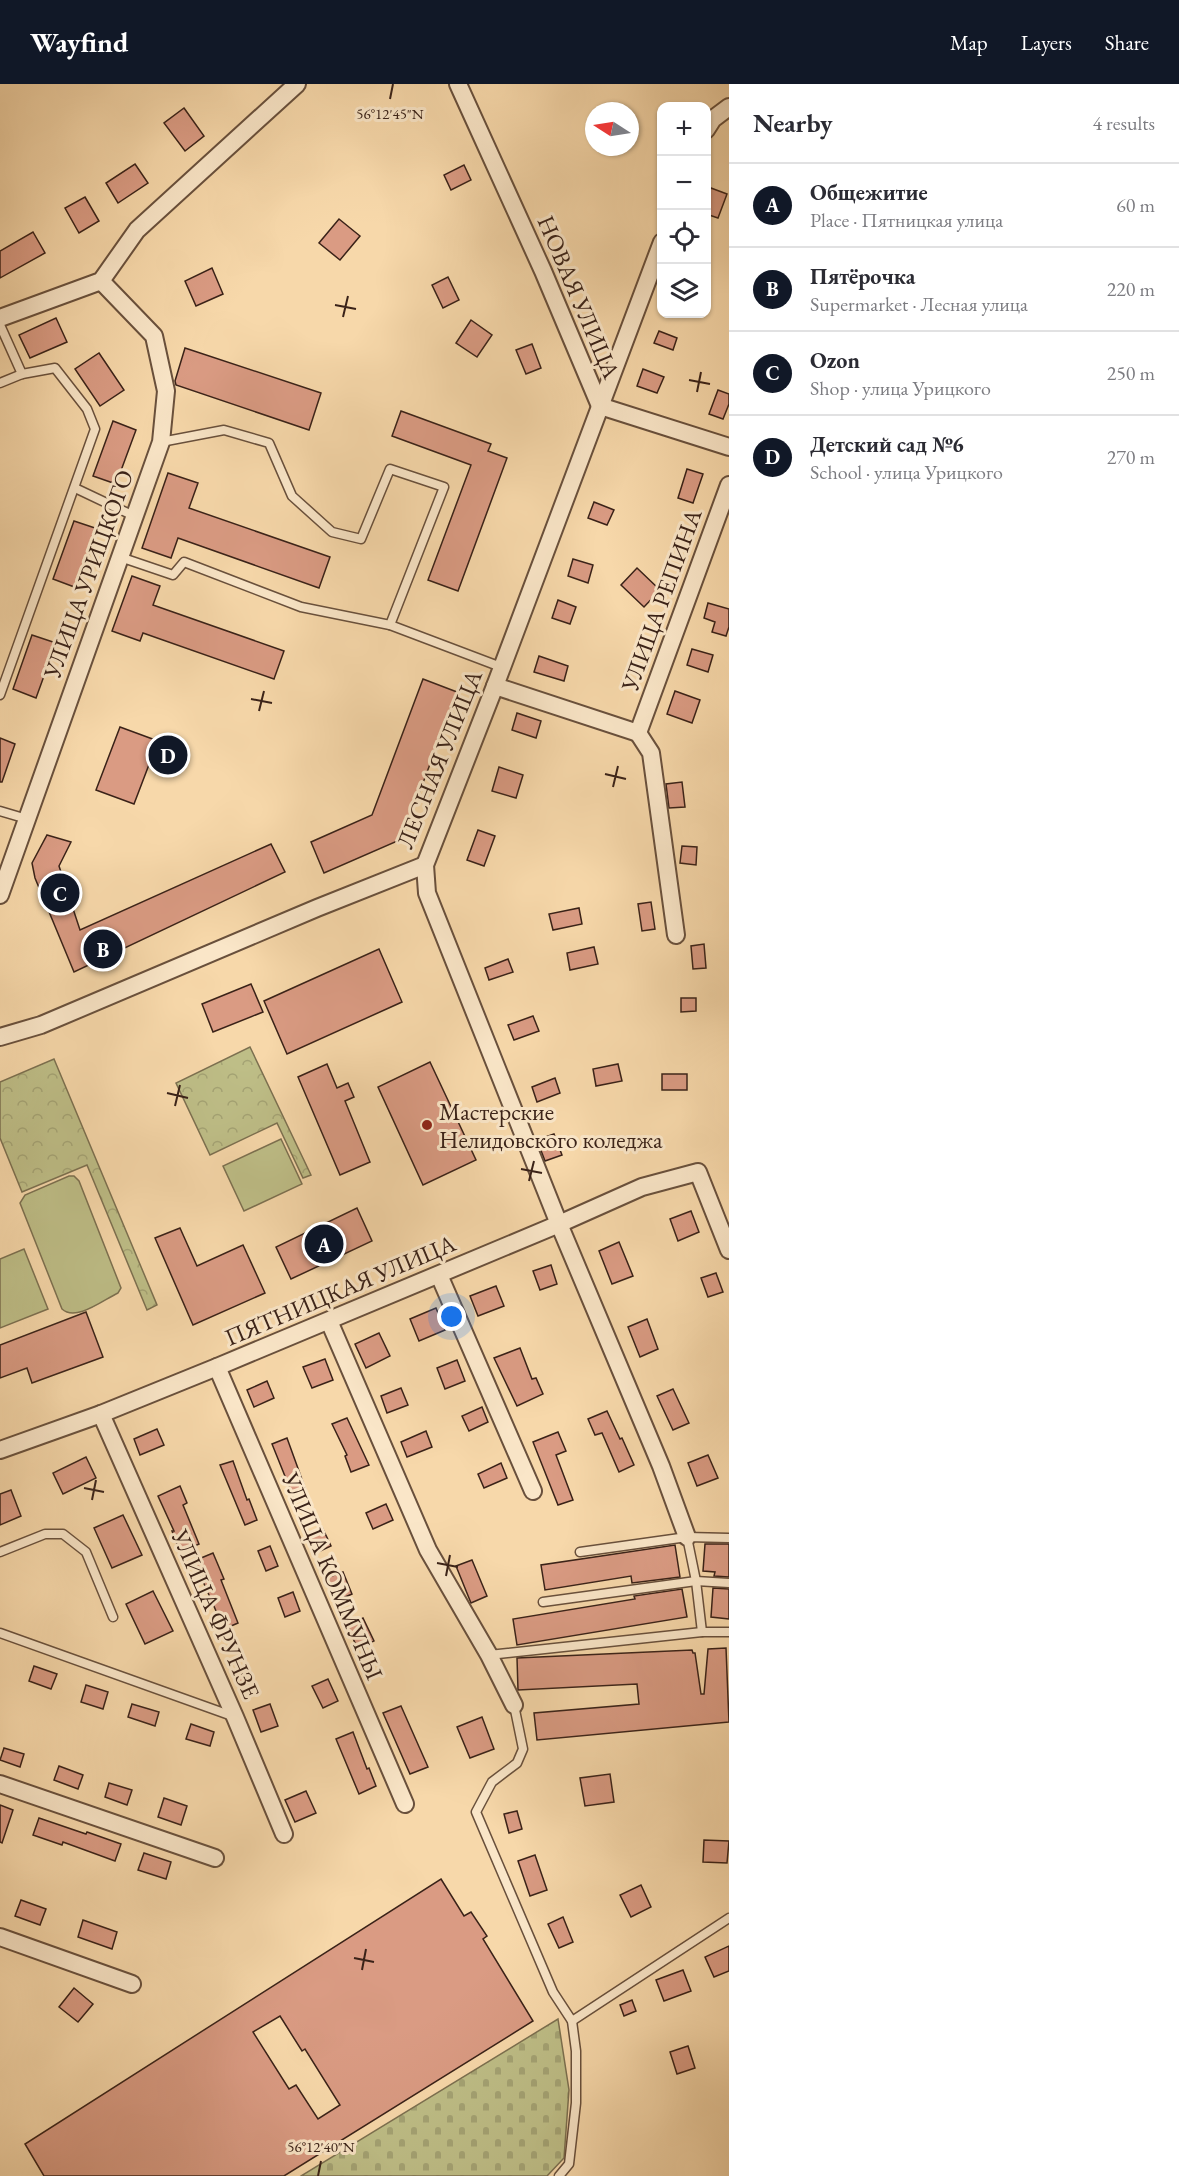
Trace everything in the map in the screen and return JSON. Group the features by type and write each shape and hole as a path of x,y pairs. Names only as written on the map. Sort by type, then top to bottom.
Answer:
{"street":[{"path":"0,318 101,281 138,230 297,84"},
{"name":"НОВАЯ УЛИЦА","path":"458,84 543,271 600,406 729,447"},
{"path":"711,122 729,107"},
{"name":"ЛЕСНАЯ УЛИЦА","path":"0,1037 41,1025 317,908 425,865 657,255"},
{"name":"УЛИЦА УРИЦКОГО","path":"0,895 160,442 165,391 154,336 101,281"},
{"name":"УЛИЦА РЕПИНА","path":"638,733 729,485"},
{"path":"495,686 638,733 651,753 676,935"},
{"path":"425,865 427,893 559,1224 661,1466 687,1537"},
{"name":"ПЯТНИЦКАЯ УЛИЦА","path":"0,1450 101,1414 329,1321 559,1224 642,1186 698,1172 729,1250"},
{"path":"439,1275 533,1491"},
{"path":"329,1321 428,1550 489,1655 514,1705"},
{"name":"УЛИЦА КОММУНЫ","path":"217,1367 405,1804"},
{"name":"УЛИЦА ФРУНЗЕ","path":"101,1414 235,1717 284,1834"},
{"path":"0,1784 215,1857"},
{"path":"0,1937 132,1984"}],"lane":[{"path":"0,325 22,374"},
{"path":"0,383 22,374 55,368 87,409 95,429 0,695"},
{"path":"160,442 224,430 269,443 292,496 332,532 362,539 390,469 444,488 390,625"},
{"path":"75,488 134,516"},
{"path":"120,557 173,575 184,562 301,607 390,625 501,667"},
{"path":"0,811 27,819"},
{"path":"0,1552 45,1534 63,1534 86,1552 113,1617"},
{"path":"687,1537 696,1581 702,1632"},
{"path":"580,1552 687,1537 729,1538"},
{"path":"543,1602 696,1581 729,1583"},
{"path":"489,1655 702,1632 729,1632"},
{"path":"0,1633 235,1717"},
{"path":"514,1705 523,1749 517,1763 492,1782 476,1812 553,1992 572,2021 576,2051 576,2103 569,2164 559,2176"},
{"path":"572,2021 729,1918"}],"green space":[{"path":"250,1047 311,1175 303,1178 277,1123 210,1155 176,1083"},
{"path":"54,1059 157,1305 147,1310 87,1165 22,1192 0,1138 0,1082"},
{"path":"281,1139 302,1184 244,1211 223,1166"},
{"path":"69,1176 74,1176 79,1181 121,1288 118,1293 97,1305 75,1313 62,1309 20,1203 25,1195"},
{"path":"24,1249 48,1309 0,1328 0,1259"},
{"path":"558,2019 569,2090 564,2158 547,2176 301,2176"}],"building":[{"path":"184,108 204,136 185,151 164,123"},
{"path":"135,164 148,183 118,203 106,183"},
{"path":"464,165 471,180 451,190 444,175"},
{"path":"711,188 727,194 718,218 711,216"},
{"path":"85,197 99,221 79,233 65,208"},
{"path":"339,219 360,236 340,260 319,243"},
{"path":"33,232 45,253 0,278 0,251"},
{"path":"212,268 223,294 196,306 185,281"},
{"path":"448,277 459,300 443,308 432,285"},
{"path":"56,318 67,342 30,358 19,335"},
{"path":"471,320 492,335 477,357 456,343"},
{"path":"659,331 677,338 673,350 654,343"},
{"path":"532,344 541,368 526,374 516,350"},
{"path":"185,348 321,393 309,430 176,385 175,381"},
{"path":"99,353 124,390 100,406 75,369"},
{"path":"643,369 664,377 657,393 637,386"},
{"path":"718,390 729,394 729,404 723,419 709,414"},
{"path":"401,411 491,444 488,451 507,458 458,591 428,580 471,465 392,436"},
{"path":"113,421 136,430 116,484 93,476"},
{"path":"687,469 703,474 693,503 678,498"},
{"path":"168,473 198,483 189,508 330,557 319,588 178,538 171,558 142,548"},
{"path":"594,502 614,510 607,525 588,518"},
{"path":"74,521 98,529 77,588 53,579"},
{"path":"573,559 593,565 588,583 568,576"},
{"path":"637,568 660,590 644,607 621,585"},
{"path":"132,576 160,586 153,605 284,651 274,679 143,633 140,641 112,631"},
{"path":"558,600 576,607 570,624 552,618"},
{"path":"708,603 729,609 729,627 726,636 712,632 715,622 704,618"},
{"path":"32,635 56,643 36,698 13,689"},
{"path":"692,649 713,655 708,672 687,665"},
{"path":"539,656 568,666 564,681 534,672"},
{"path":"423,679 457,692 402,839 324,873 311,842 372,815"},
{"path":"675,691 700,700 692,723 667,714"},
{"path":"517,713 541,721 536,738 512,730"},
{"path":"120,727 158,741 134,804 96,790"},
{"path":"0,738 15,744 2,782 0,782"},
{"path":"499,767 523,775 516,798 492,791"},
{"path":"682,782 685,807 669,808 666,784"},
{"path":"478,830 495,836 484,866 467,860"},
{"path":"47,835 71,842 59,866 80,930 271,844 285,872 74,972 35,878 32,863"},
{"path":"682,846 697,847 696,865 680,863"},
{"path":"651,902 655,929 642,931 638,904"},
{"path":"579,908 582,924 553,930 549,914"},
{"path":"704,944 706,968 693,969 691,946"},
{"path":"594,947 598,964 570,970 567,953"},
{"path":"379,949 402,1002 287,1054 264,1001"},
{"path":"508,959 513,972 489,980 485,968"},
{"path":"251,984 263,1012 213,1032 202,1004"},
{"path":"681,998 696,998 696,1011 681,1012"},
{"path":"533,1016 539,1031 514,1040 508,1025"},
{"name":"Мастерские Нелидовского коледжа","path":"430,1062 476,1160 423,1185 378,1087"},
{"path":"327,1064 337,1088 348,1083 354,1097 345,1101 370,1162 340,1175 298,1077"},
{"path":"618,1064 622,1081 596,1086 593,1069"},
{"path":"662,1074 687,1074 687,1090 662,1090"},
{"path":"555,1078 560,1093 537,1102 532,1087"},
{"path":"554,1134 562,1155 545,1161 537,1140"},
{"path":"357,1208 372,1241 291,1279 276,1247"},
{"path":"691,1211 699,1232 678,1241 670,1219"},
{"path":"180,1228 197,1266 243,1245 265,1293 193,1325 155,1238"},
{"path":"619,1242 633,1276 612,1284 599,1251"},
{"path":"551,1265 557,1284 540,1290 533,1271"},
{"path":"716,1273 723,1292 708,1297 701,1278"},
{"path":"496,1286 504,1306 478,1316 470,1296"},
{"path":"436,1308 445,1330 419,1341 410,1319"},
{"path":"86,1312 103,1357 32,1383 27,1368 0,1378 0,1345"},
{"path":"647,1319 658,1349 640,1357 628,1327"},
{"path":"379,1333 390,1356 366,1368 355,1344"},
{"path":"520,1348 532,1379 536,1378 543,1394 517,1406 494,1358"},
{"path":"325,1359 333,1380 312,1388 303,1367"},
{"path":"457,1360 465,1381 445,1389 437,1368"},
{"path":"267,1381 274,1398 254,1407 247,1390"},
{"path":"401,1388 408,1405 387,1413 381,1396"},
{"path":"673,1389 689,1423 673,1430 657,1396"},
{"path":"482,1407 488,1422 469,1431 462,1416"},
{"path":"607,1411 634,1465 619,1472 602,1433 595,1435 588,1419"},
{"path":"347,1418 369,1465 351,1472 345,1456 347,1455 332,1424"},
{"path":"157,1429 164,1445 140,1455 134,1439"},
{"path":"426,1431 432,1447 407,1457 401,1442"},
{"path":"558,1432 566,1451 556,1455 573,1500 558,1505 533,1442"},
{"path":"287,1438 308,1496 295,1501 272,1444"},
{"path":"708,1455 718,1478 697,1486 688,1463"},
{"path":"86,1457 96,1478 63,1494 53,1473"},
{"path":"233,1461 257,1520 245,1525 220,1465"},
{"path":"501,1463 507,1478 484,1488 478,1474"},
{"path":"180,1486 187,1503 183,1505 199,1544 180,1552 172,1531 174,1531 158,1496"},
{"path":"11,1490 21,1516 0,1525 0,1494"},
{"path":"386,1504 393,1520 373,1529 366,1513"},
{"path":"123,1515 142,1555 112,1568 94,1528"},
{"path":"322,1527 331,1546 316,1553 308,1534"},
{"path":"705,1544 729,1544 729,1577 714,1576 715,1572 703,1571"},
{"path":"675,1545 680,1577 632,1583 631,1576 545,1590 541,1565"},
{"path":"270,1546 278,1566 266,1571 258,1551"},
{"path":"213,1553 238,1623 224,1629 194,1561"},
{"path":"472,1560 487,1596 471,1603 456,1566"},
{"path":"343,1572 352,1594 336,1601 326,1578"},
{"path":"713,1588 729,1589 729,1619 711,1617"},
{"path":"682,1589 687,1617 517,1645 513,1619"},
{"path":"153,1591 173,1631 145,1644 126,1604"},
{"path":"293,1592 300,1611 285,1617 278,1598"},
{"path":"363,1618 374,1641 358,1649 347,1626"},
{"path":"726,1648 729,1722 537,1740 534,1713 639,1704 637,1684 518,1690 517,1658 692,1650 695,1653 701,1694 704,1694 708,1649"},
{"path":"34,1666 57,1674 51,1689 29,1681"},
{"path":"250,1671 258,1689 242,1695 235,1677"},
{"path":"328,1679 338,1701 323,1708 312,1686"},
{"path":"86,1685 108,1692 103,1709 81,1702"},
{"path":"132,1704 159,1712 155,1726 128,1717"},
{"path":"270,1704 278,1726 261,1732 253,1710"},
{"path":"401,1706 428,1767 410,1774 383,1713"},
{"path":"482,1717 494,1749 470,1758 457,1727"},
{"path":"191,1724 214,1732 210,1746 186,1739"},
{"path":"353,1732 376,1786 359,1794 336,1739"},
{"path":"4,1748 24,1754 20,1767 0,1760"},
{"path":"59,1766 83,1775 78,1789 54,1780"},
{"path":"610,1774 614,1802 585,1806 580,1778"},
{"path":"109,1783 132,1790 127,1805 105,1797"},
{"path":"306,1791 316,1813 295,1822 285,1800"},
{"path":"164,1798 187,1806 181,1825 158,1817"},
{"path":"0,1805 13,1810 2,1843 0,1842"},
{"path":"517,1811 522,1829 509,1833 504,1814"},
{"path":"39,1818 121,1844 115,1861 63,1842 62,1845 33,1835"},
{"path":"704,1840 729,1841 727,1863 703,1862"},
{"path":"144,1853 171,1862 166,1879 138,1870"},
{"path":"535,1855 547,1890 530,1896 518,1861"},
{"path":"441,1879 464,1916 471,1912 487,1936 483,1939 533,2021 284,2176 44,2176 25,2144","holes":["280,2016 302,2051 305,2049 340,2105 318,2119 296,2085 289,2089 253,2032"]},
{"path":"641,1885 651,1907 631,1917 620,1895"},
{"path":"21,1900 46,1909 40,1925 15,1916"},
{"path":"563,1917 573,1942 559,1948 548,1924"},
{"path":"83,1920 117,1932 112,1949 78,1937"},
{"path":"729,1946 729,1971 714,1977 705,1957"},
{"path":"683,1970 691,1991 664,2001 656,1980"},
{"path":"74,1988 93,2004 78,2022 59,2007"},
{"path":"632,2000 636,2011 624,2016 620,2005"},
{"path":"688,2046 695,2068 677,2074 670,2052"}],"place":[{"name":"Детский сад №6","path":"168,755"},
{"name":"Ozon","path":"60,893"},
{"name":"Пятёрочка","path":"103,949"},
{"name":"Мастерские Нелидовского коледжа","path":"427,1125"},
{"name":"Общежитие","path":"324,1244"}]}
